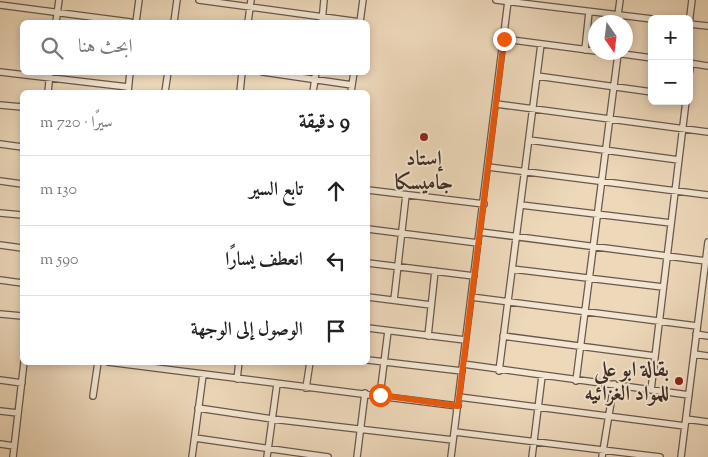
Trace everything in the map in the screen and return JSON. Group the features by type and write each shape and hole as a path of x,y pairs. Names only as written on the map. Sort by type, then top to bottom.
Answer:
{"street":[{"path":"56,20 59,0"},
{"path":"136,20 139,0"},
{"path":"174,20 177,0"},
{"path":"199,0 251,3 322,20 324,0"},
{"path":"360,20 363,0"},
{"path":"496,0 530,2 618,15 620,0"},
{"path":"690,15 692,0"},
{"path":"451,457 508,2"},
{"path":"248,20 251,3"},
{"path":"0,5 112,20"},
{"path":"585,50 589,12"},
{"path":"633,17 648,19"},
{"path":"693,24 708,26"},
{"path":"504,39 588,50"},
{"path":"499,371 541,44"},
{"path":"633,56 648,58"},
{"path":"576,380 617,60"},
{"path":"693,64 708,66"},
{"path":"0,72 20,73"},
{"path":"48,90 50,75 128,90 130,75"},
{"path":"166,90 168,75"},
{"path":"240,90 242,75"},
{"path":"282,75 352,86"},
{"path":"314,90 316,75"},
{"path":"351,90 354,75"},
{"path":"537,76 648,91"},
{"path":"496,104 708,132"},
{"path":"0,105 20,107"},
{"path":"651,390 686,105"},
{"path":"529,140 679,160"},
{"path":"0,144 20,147"},
{"path":"488,167 708,196"},
{"path":"0,182 20,184"},
{"path":"370,190 484,204"},
{"path":"394,300 406,195"},
{"path":"521,205 671,223"},
{"path":"0,213 20,216"},
{"path":"370,229 478,243"},
{"path":"480,232 667,256 707,257"},
{"path":"681,457 699,310 705,289 708,242"},
{"path":"0,245 20,248"},
{"path":"370,263 474,276"},
{"path":"512,269 663,287"},
{"path":"428,336 435,271"},
{"path":"0,280 20,283"},
{"path":"370,297 431,305"},
{"path":"472,297 697,326"},
{"path":"699,310 708,312"},
{"path":"0,314 20,316"},
{"path":"370,328 466,340"},
{"path":"380,395 388,331"},
{"path":"696,334 708,336"},
{"path":"503,336 655,356"},
{"path":"694,354 708,356"},
{"path":"370,360 462,372"},
{"path":"463,364 499,371 689,394"},
{"path":"13,457 24,365"},
{"path":"93,396 98,365"},
{"path":"237,379 239,365"},
{"path":"306,388 310,365"},
{"path":"155,366 203,375 306,388 365,393 458,406"},
{"path":"192,457 203,375"},
{"path":"532,457 542,376"},
{"path":"0,380 22,382"},
{"path":"267,457 277,384"},
{"path":"602,454 614,384"},
{"path":"357,457 365,393"},
{"path":"459,397 685,426"},
{"path":"198,408 272,419 453,440"},
{"path":"0,411 18,414"},
{"path":"686,419 708,422"},
{"path":"454,432 534,442 602,454 660,457"},
{"path":"195,438 268,450 328,457"},
{"path":"0,444 14,446"}],"place":[{"name":"إستاد جاميسكا","path":"424,137"},
{"name":"بقالة ابو علي للمواد الغزائيه","path":"679,381"}],"route":[{"path":"380,395 458,406 504,39"}]}
